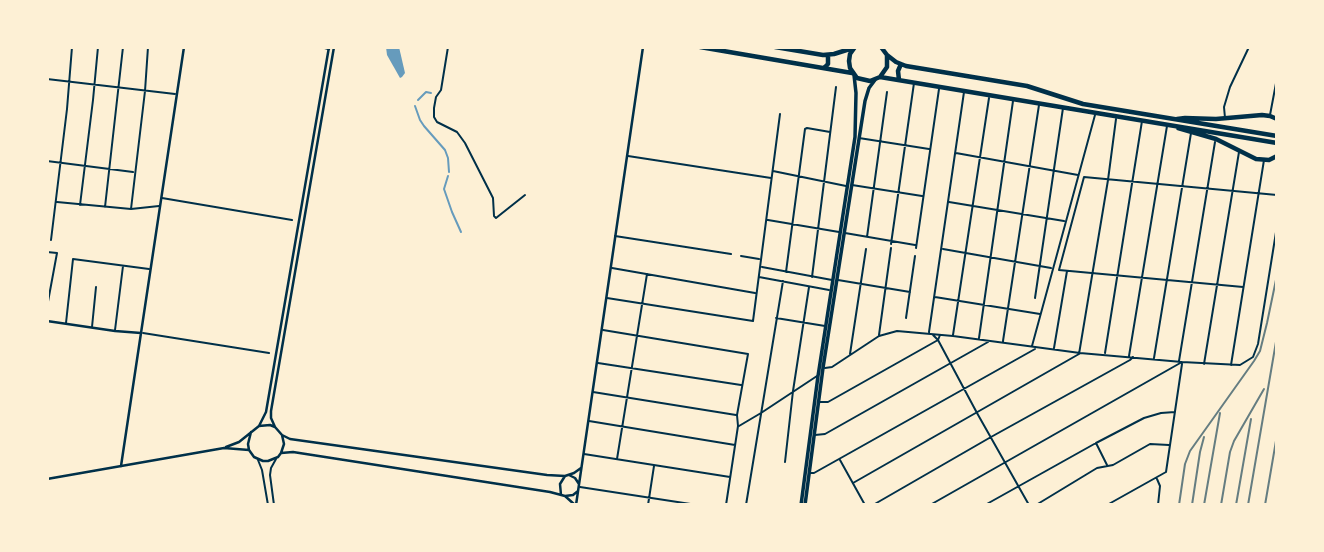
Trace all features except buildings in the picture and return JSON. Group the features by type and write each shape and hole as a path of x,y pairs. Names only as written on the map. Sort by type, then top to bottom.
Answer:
{"highway":[{"path":"700,47 824,68 853,74 865,81 899,80 990,95 1004,92 1012,83"},
{"path":"775,47 828,55 855,47"},
{"path":"853,74 849,61 855,47"},
{"path":"882,48 887,55 901,64 1012,83 1083,104 1277,143"},
{"path":"824,68 828,64 828,55"},
{"path":"878,79 887,67 887,55"},
{"path":"899,80 898,71 901,64"},
{"path":"1000,81 1004,92 1012,99 1167,125 1185,118 1225,119 1262,115 1277,119"},
{"path":"1004,92 1012,99"},
{"path":"1175,123 1256,159 1264,160 1277,156"},
{"path":"1175,123 1277,136"}],"main road":[{"path":"121,467 184,47"},
{"path":"47,479 223,448 239,442 259,426 266,412 329,48 322,47"},
{"path":"334,47 271,411 275,427 290,439 314,443 547,475 567,475 575,478 578,487"},
{"path":"281,453 293,452 550,492 563,496 576,505 643,47"},
{"path":"803,505 856,132 853,74"},
{"path":"849,185 865,97 878,79"},
{"path":"323,81 328,82"},
{"path":"321,89 327,90"},
{"path":"856,93 862,92 865,97"},
{"path":"803,505 818,376 835,280"},
{"path":"47,321 142,333"},
{"path":"259,426 275,427"},
{"path":"249,450 251,432"},
{"path":"223,448 249,450 258,459 268,461 281,453 284,444 282,435"},
{"path":"563,496 560,484 567,475 581,468"},
{"path":"563,496 573,495 578,487"}],"street":[{"path":"51,240 72,47"},
{"path":"80,205 98,47"},
{"path":"105,207 123,47"},
{"path":"131,209 148,47"},
{"path":"448,47 434,117 437,122 457,132 465,143 493,198 496,218 525,195"},
{"path":"1225,119 1224,111 1230,87 1249,47"},
{"path":"1270,116 1277,78"},
{"path":"47,79 178,94"},
{"path":"879,336 914,83"},
{"path":"812,277 836,87"},
{"path":"767,220 842,232 891,244 916,246 940,87"},
{"path":"928,334 965,91"},
{"path":"867,237 887,92"},
{"path":"953,336 990,95"},
{"path":"979,339 1012,99"},
{"path":"1003,342 1039,103"},
{"path":"1035,298 1063,107"},
{"path":"1031,347 1096,113"},
{"path":"606,298 753,321 780,114"},
{"path":"853,483 1080,353 1117,116"},
{"path":"1105,355 1142,120"},
{"path":"1129,357 1167,125"},
{"path":"786,272 806,128 830,132"},
{"path":"1154,359 1191,132"},
{"path":"859,138 930,149"},
{"path":"1107,505 1166,472 1192,282 1216,139"},
{"path":"1204,364 1239,151"},
{"path":"956,153 1078,175"},
{"path":"627,156 772,178"},
{"path":"1230,366 1264,160"},
{"path":"47,161 135,172"},
{"path":"773,171 923,197"},
{"path":"1243,287 1059,270 1084,177 1277,195"},
{"path":"162,198 292,220"},
{"path":"948,201 1065,221"},
{"path":"56,202 131,209 160,206"},
{"path":"824,368 832,367 879,336 897,331 1080,353 1238,366 1255,354 1258,344 1277,226"},
{"path":"615,236 731,254"},
{"path":"850,355 866,249"},
{"path":"942,249 1052,268"},
{"path":"47,252 57,253 47,307"},
{"path":"741,256 760,259"},
{"path":"906,318 915,256"},
{"path":"66,324 73,259 151,270"},
{"path":"115,331 124,265"},
{"path":"760,267 910,292"},
{"path":"610,268 756,293"},
{"path":"1054,349 1067,271"},
{"path":"617,459 647,274"},
{"path":"758,277 831,291"},
{"path":"746,505 783,281"},
{"path":"92,328 96,287"},
{"path":"785,462 809,287"},
{"path":"934,297 1040,314"},
{"path":"776,318 826,326"},
{"path":"602,330 748,354 726,505"},
{"path":"142,333 269,353"},
{"path":"933,335 1030,505"},
{"path":"819,402 828,402 938,340 940,335"},
{"path":"814,435 825,434 990,341"},
{"path":"809,473 814,473 1037,347"},
{"path":"873,505 1133,357"},
{"path":"597,362 742,385"},
{"path":"930,505 1180,362"},
{"path":"738,426 818,376"},
{"path":"593,392 737,415"},
{"path":"985,505 1150,416 1175,412"},
{"path":"588,421 735,445"},
{"path":"1096,443 1108,466"},
{"path":"1036,505 1097,468 1108,466 1150,444 1170,445"},
{"path":"583,454 730,477"},
{"path":"274,505 270,475 278,457"},
{"path":"258,459 268,505"},
{"path":"839,459 865,505"},
{"path":"648,505 654,465"},
{"path":"1156,478 1160,489 1158,505"},
{"path":"578,487 697,505"}],"water":[{"path":"386,47 399,47 405,73 400,78 387,55"}],"waterway":[{"path":"418,100 426,92 431,93"},
{"path":"415,106 424,126 445,150 449,172"},
{"path":"448,176 444,189 461,232"}],"railway":[{"path":"1179,505 1185,464 1190,451 1260,351 1277,275"},
{"path":"1248,505 1277,336"},
{"path":"1221,505 1234,441 1264,389"},
{"path":"1204,505 1220,413"},
{"path":"1236,505 1251,419"},
{"path":"1265,505 1277,435"},
{"path":"1192,505 1204,437"}]}
